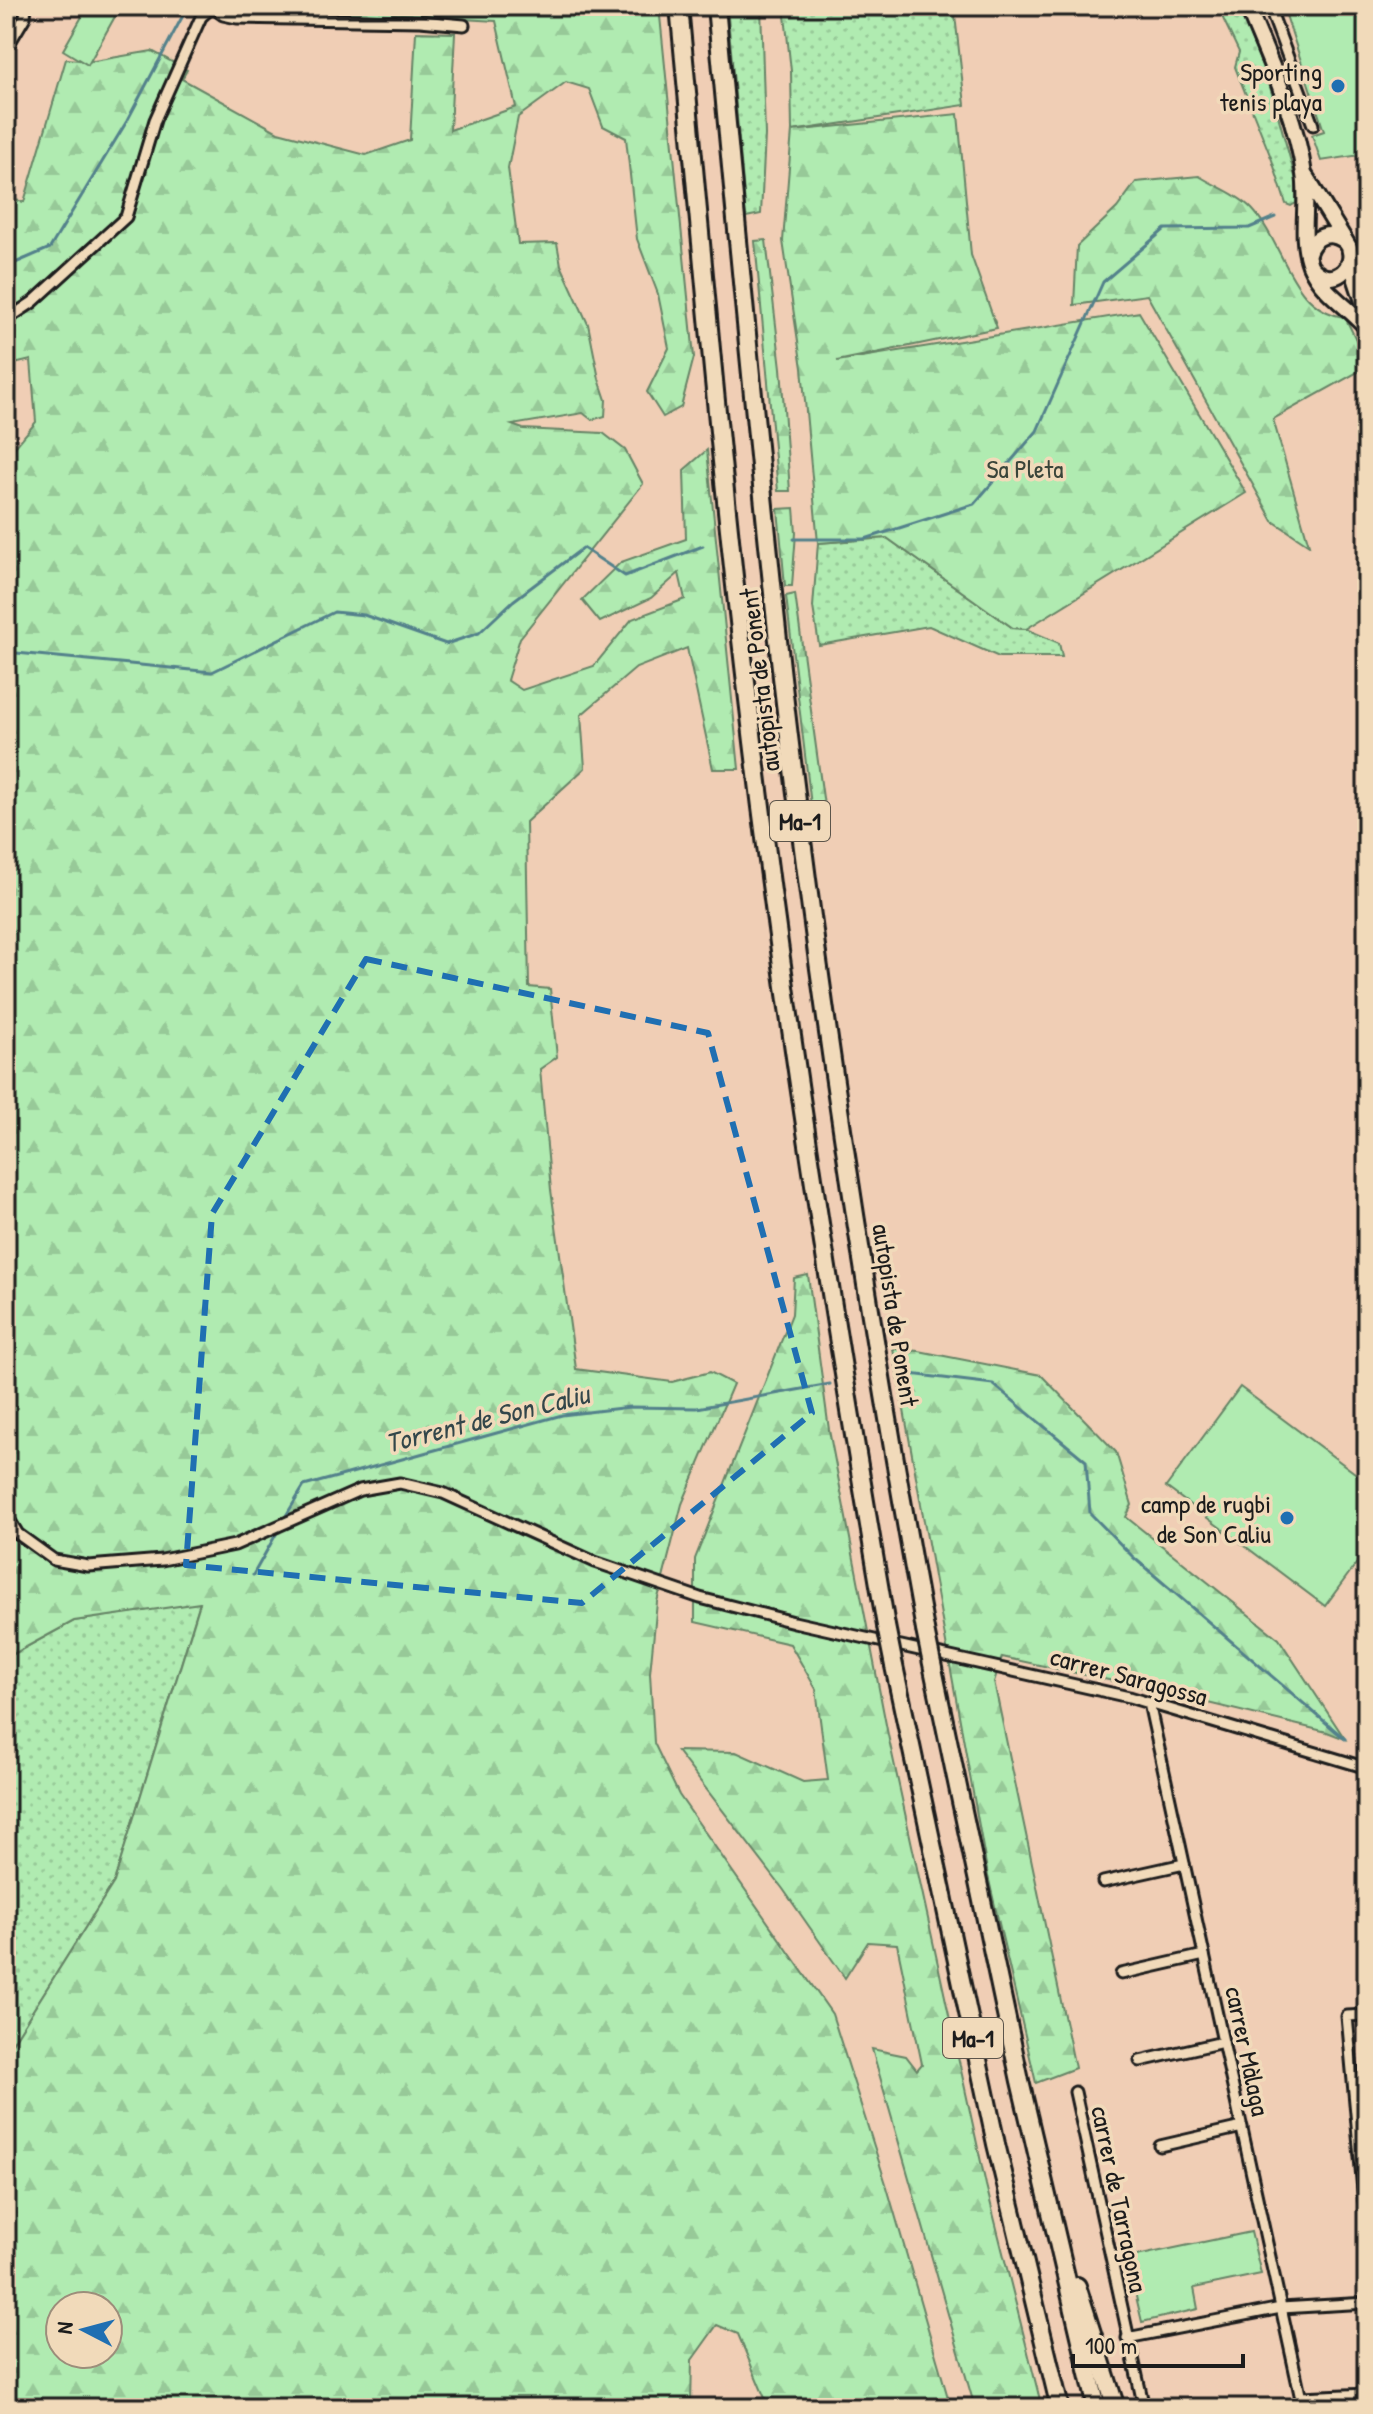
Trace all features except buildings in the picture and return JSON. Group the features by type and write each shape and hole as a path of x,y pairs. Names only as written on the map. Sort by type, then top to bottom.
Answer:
{"highway":[{"name":"autopista de Ponent","path":"679,6 731,548 770,884 818,1215 894,1666 996,2144 1060,2408"},
{"name":"autopista de Ponent","path":"716,6 757,438 807,876 857,1226 925,1630 1014,2053"},
{"name":"Ma-1","path":"1014,2053 1097,2408"},
{"path":"1014,2053 1039,2124 1074,2275 1116,2408"}],"main road":[{"path":"1247,6 1289,113 1304,174 1304,245 1312,268 1330,294 1367,328"},
{"path":"1304,174 1348,248 1367,313"},
{"path":"1308,253 1310,245 1323,235 1331,234 1348,248"},
{"path":"1312,268 1323,276 1337,276 1348,268 1348,248"}],"street":[{"path":"6,49 25,17 26,6"},
{"path":"6,320 33,302 126,217 155,120 201,17 212,6 223,15 237,18 420,21 464,25"},
{"path":"1269,6 1313,125"},
{"name":"carrer Saragossa","path":"6,1514 18,1534 54,1560 88,1566 162,1560 235,1545 360,1490 400,1483 443,1493 595,1562 700,1598 1149,1703 1367,1768"},
{"name":"carrer Màlaga","path":"1149,1703 1303,2408"},
{"path":"1103,1882 1184,1864"},
{"path":"1121,1974 1204,1955"},
{"path":"1367,2015 1347,2016 1364,2201 1367,2204"},
{"path":"1140,2061 1223,2042"},
{"name":"carrer de Tarragona","path":"1075,2092 1144,2408"},
{"path":"1160,2146 1242,2127"},
{"path":"1127,2338 1281,2308 1367,2303"},
{"path":"1301,2397 1367,2394"}],"highlighted area":[{"path":"366,959 708,1033 812,1413 582,1603 186,1565 212,1214"}],"green space":[{"path":"88,6 110,6 118,11 88,65 63,50"},
{"path":"240,6 659,6 694,357 681,407 663,417 647,392 669,348 658,294 637,239 626,138 603,126 589,89 566,82 518,117 508,168 518,244 557,243 561,265 588,324 606,400 605,416 592,420 583,413 512,425 523,429 603,433 625,450 643,484 520,638 507,680 522,690 594,666 632,619 685,599 679,573 651,598 600,622 582,600 621,562 686,539 684,470 707,450 739,769 713,769 687,648 636,668 581,715 585,768 526,822 529,987 550,989 557,1057 540,1069 551,1190 576,1369 672,1382 710,1372 733,1384 682,1504 657,1602 650,1673 654,1743 679,1795 832,2014 887,2187 951,2408 769,2408 738,2334 717,2325 692,2360 691,2405 699,2408 6,2408 6,2053 114,1882 200,1603 74,1621 6,1658 6,492 15,447 36,422 31,360 6,366 6,198 24,202 66,59 94,61 152,51 187,70 182,79 278,132 366,155 410,140 416,32 455,33 450,130 516,107 496,21"},
{"path":"727,6 761,6 765,135 761,214 746,217"},
{"path":"784,6 954,6 965,105 792,131 791,71"},
{"path":"1217,6 1238,6 1269,83 1296,180 1296,203 1291,206 1286,204 1235,67 1239,52"},
{"name":"Sporting tenis playa","path":"1283,6 1357,6 1367,41 1367,154 1321,161 1312,135 1324,131"},
{"name":"Sa Pleta","path":"958,114 971,255 997,328 837,361 1139,312 1246,493 1026,629 1013,628 887,538 818,543 802,368 783,241 792,131"},
{"path":"1199,176 1252,209 1300,289 1327,312 1345,317 1367,362 1367,367 1273,419 1309,545 1273,521 1147,295 1074,305 1077,246 1117,208 1136,182"},
{"path":"766,240 781,368 790,491 778,491 755,241"},
{"path":"794,508 796,533 792,586 785,586 778,509"},
{"path":"887,538 1013,628 1026,629 1059,643 1062,657 999,657 929,626 819,645 813,607 818,543"},
{"path":"795,594 826,820 813,822 786,596"},
{"path":"808,1275 829,1430 888,1735 986,2185 1042,2408 975,2408 872,2049 906,2056 917,2070 922,2064 897,1944 868,1942 845,1978 783,1889 677,1751 736,1752 803,1782 828,1780 816,1689 790,1644 695,1622 695,1559 792,1314 794,1278"},
{"path":"893,1349 919,1351 1041,1375 1116,1452 1132,1505 1126,1517 1279,1639 1345,1739 1150,1689 1002,1657 994,1682 1075,2068 1036,2083 988,1876"},
{"name":"camp de rugbi de Son Caliu","path":"1240,1387 1367,1482 1367,1549 1325,1606 1166,1487"},
{"path":"200,1602 114,1882 6,2053 6,1658 74,1621"},
{"path":"1251,2232 1261,2274 1194,2288 1198,2309 1142,2322 1127,2258"}],"waterway":[{"path":"6,267 50,248 127,121 188,6"},
{"path":"794,539 865,539 974,504 1037,431 1103,282 1165,229 1249,228 1275,217"},
{"path":"6,652 212,672 334,612 364,615 446,644 479,633 513,601 583,548 625,576 703,546"},
{"name":"Torrent de Son Caliu","path":"902,1373 993,1384 1086,1461 1090,1513 1133,1557 1345,1739"},
{"name":"Torrent de Son Caliu","path":"284,1519 304,1486 562,1415 630,1407 697,1408 830,1384"},
{"name":"Torrent de Son Caliu","path":"253,1575 279,1529"}],"place":[{"name":"Sporting tenis playa","path":"1338,86"},
{"name":"camp de rugbi de Son Caliu","path":"1287,1518"}]}
